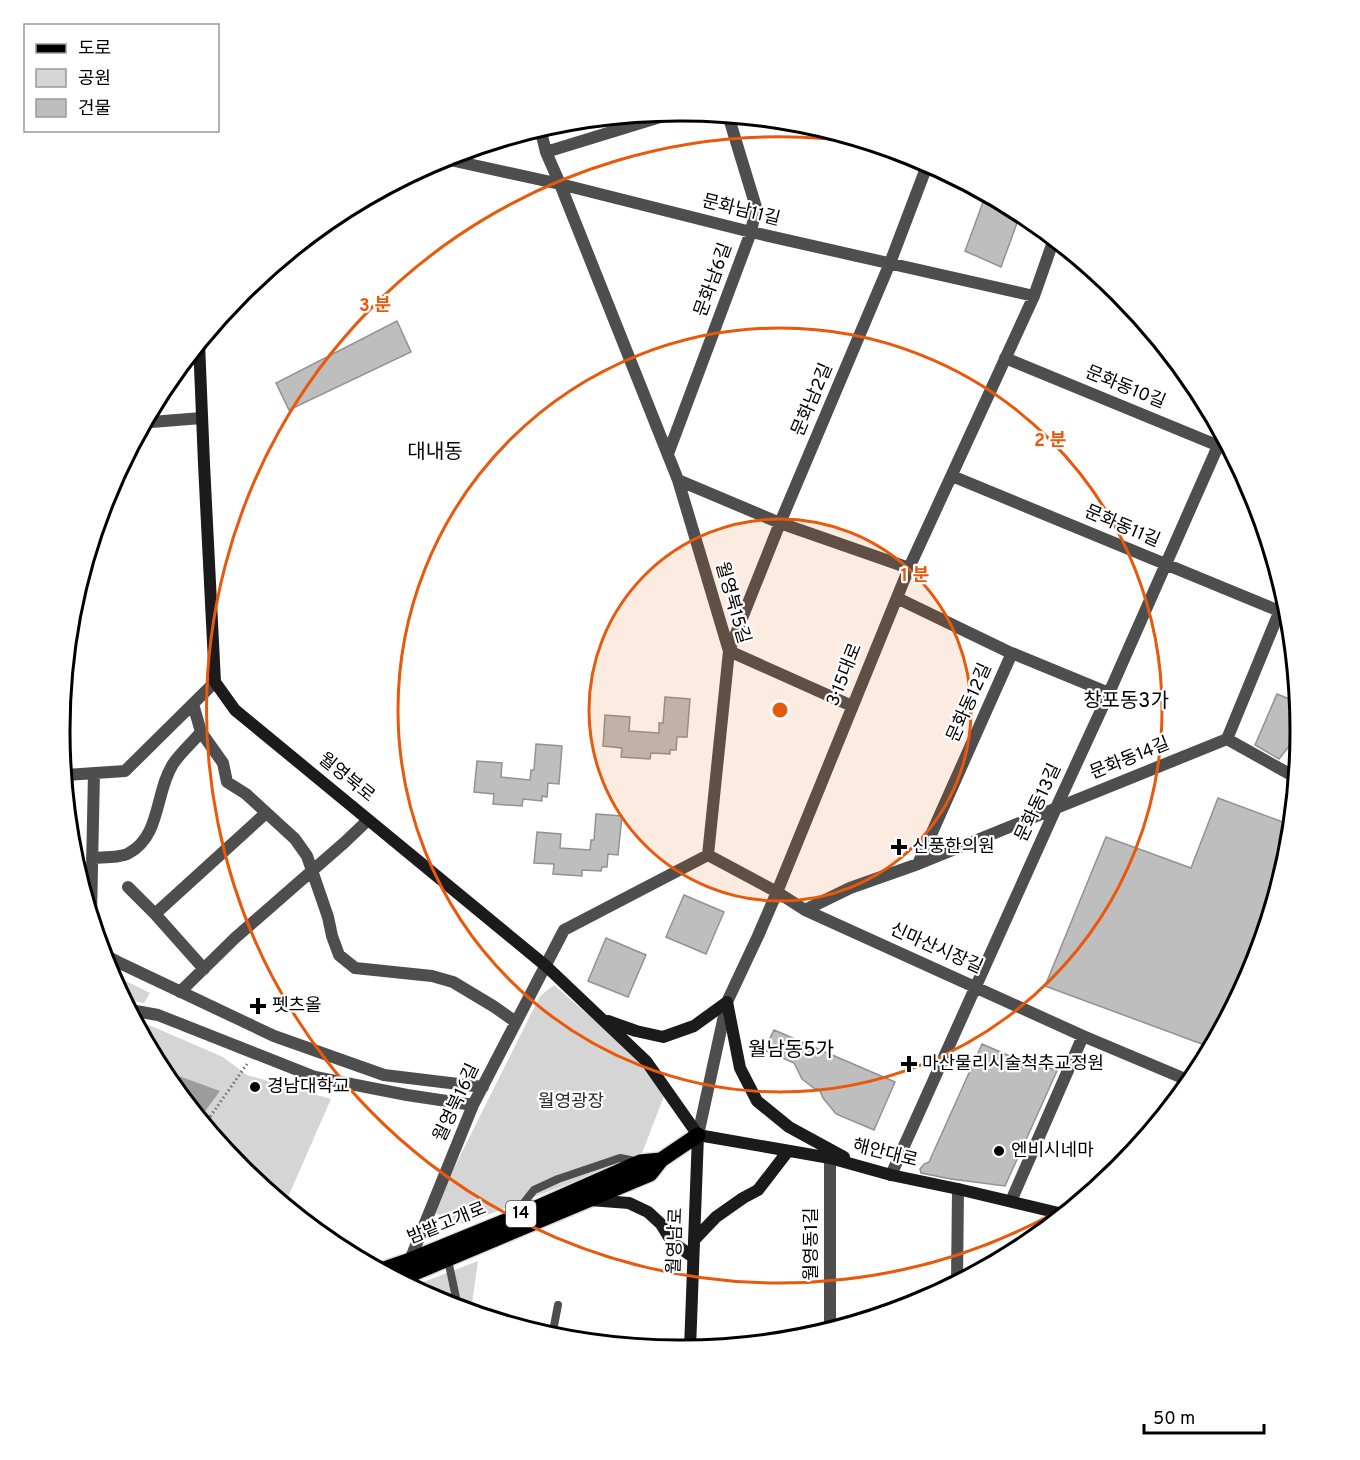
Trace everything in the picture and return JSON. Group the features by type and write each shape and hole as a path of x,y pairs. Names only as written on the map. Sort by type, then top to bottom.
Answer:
{"main road":[{"path":"199,355 215,682"},
{"name":"월영북로","path":"215,682 235,710 546,966 646,1061 698,1135"},
{"path":"602,1019 636,1031 663,1037 694,1026 727,1002 740,1068 757,1101 789,1128 861,1167"},
{"name":"해안대로","path":"698,1135 830,1158 891,1175 1054,1212"},
{"name":"밤밭고개로","path":"408,1275 650,1174 661,1160 698,1135"},
{"name":"월영남로","path":"690,1339 698,1135"},
{"path":"694,1240 716,1217 743,1198 758,1191 788,1151"},
{"name":"밤밭고개로","path":"408,1275 513,1218 640,1162 661,1160"},
{"path":"590,1200 630,1203 648,1212 661,1224 672,1242 693,1257"}],"street":[{"path":"546,152 644,122"},
{"name":"문화남6길","path":"668,454 751,232 756,207 730,123"},
{"name":"월영북15길","path":"542,136 546,152 678,480 729,651 708,855"},
{"name":"문화남11길","path":"460,162 560,184 751,232 1034,296"},
{"name":"문화남2길","path":"729,651 780,523 890,263 925,172"},
{"name":"3·15대로","path":"698,1135 727,1002 777,892 909,567 1034,296 1051,246"},
{"name":"문화동10길","path":"1005,358 1218,446"},
{"path":"154,422 202,418"},
{"name":"문화동13길","path":"891,1175 1218,446"},
{"name":"문화동11길","path":"952,476 1278,611"},
{"path":"678,480 780,523 909,567"},
{"path":"897,598 1013,654"},
{"path":"1278,613 1227,739 1288,773"},
{"path":"729,651 852,706"},
{"name":"문화동12길","path":"918,864 1012,653 1109,693"},
{"path":"72,775 125,771 215,682"},
{"path":"193,704 201,732 223,764 227,782 246,794 267,813 295,839 307,856 339,955 355,968 432,976 453,982 516,1022"},
{"path":"92,858 127,855 141,844 152,829 163,787 173,764 201,732"},
{"name":"문화동14길","path":"805,910 850,888 918,864 1227,739"},
{"path":"91,889 94,773"},
{"path":"155,914 267,813"},
{"path":"180,992 235,938 368,820"},
{"path":"546,966 564,930 708,855"},
{"name":"신마산시장길","path":"708,855 777,892 805,910 1083,1036 1181,1077"},
{"path":"128,887 204,969"},
{"path":"116,960 274,1036 384,1075 483,1087"},
{"name":"월영북16길","path":"408,1275 473,1105 546,966"},
{"path":"139,1012 158,1015 315,1077 473,1105"},
{"path":"1011,1201 1083,1036"},
{"name":"월영동1길","path":"830,1158 830,1321"},
{"path":"957,1273 958,1189"}],"lane":[{"path":"448,1260 456,1296"},
{"path":"554,1326 558,1305"}],"path":[{"path":"210,1117 255,1053"}],"green space":[{"path":"124,980 150,993 144,1003 133,1001"},
{"name":"월영광장","path":"554,985 632,1053 664,1096 641,1156 464,1224 432,1212 540,996"},
{"path":"146,1024 223,1057 247,1075 331,1099 288,1197 249,1161 196,1101 173,1069"},
{"path":"478,1261 472,1303 422,1282"}],"shaded area":[{"path":"178,1076 220,1091 205,1112"}],"building":[{"path":"983,201 1017,222 1001,267 965,251"},
{"path":"397,321 411,352 289,410 276,383"},
{"path":"1277,694 1288,699 1289,746 1279,759 1255,745"},
{"path":"665,697 690,699 687,737 677,737 676,750 670,750 670,754 651,753 650,759 621,757 622,748 603,746 605,715 630,717 629,731 659,733 659,723 663,723"},
{"path":"536,744 562,746 559,784 548,783 547,797 542,796 542,801 523,799 522,806 493,804 494,794 474,792 477,761 502,763 501,777 530,780 531,770 534,770"},
{"path":"1218,798 1282,822 1269,888 1257,926 1227,1000 1202,1044 1045,986 1106,837 1191,868"},
{"path":"596,814 622,816 618,855 608,854 607,867 602,867 601,871 582,870 582,876 553,874 554,864 534,863 537,832 561,834 560,848 590,850 591,840 594,840"},
{"path":"684,895 724,912 706,954 666,937"},
{"path":"606,938 646,955 628,997 588,981"},
{"path":"774,1030 895,1082 874,1130 836,1114 819,1089 815,1089 802,1079 794,1063 764,1050"},
{"path":"982,1044 1028,1064 1029,1059 1057,1071 1005,1186 921,1173 920,1169 929,1162"}],"place":[{"name":"신풍한의원","path":"899,847"},
{"name":"펫츠올","path":"258,1006"},
{"name":"마산물리시술척추교정원","path":"909,1064"},
{"name":"경남대학교","path":"255,1087"},
{"name":"엔비시네마","path":"999,1151"}],"district":[{"name":"대내동","path":"435,453"},
{"name":"창포동3가","path":"1126,702"},
{"name":"월남동5가","path":"791,1051"}]}
